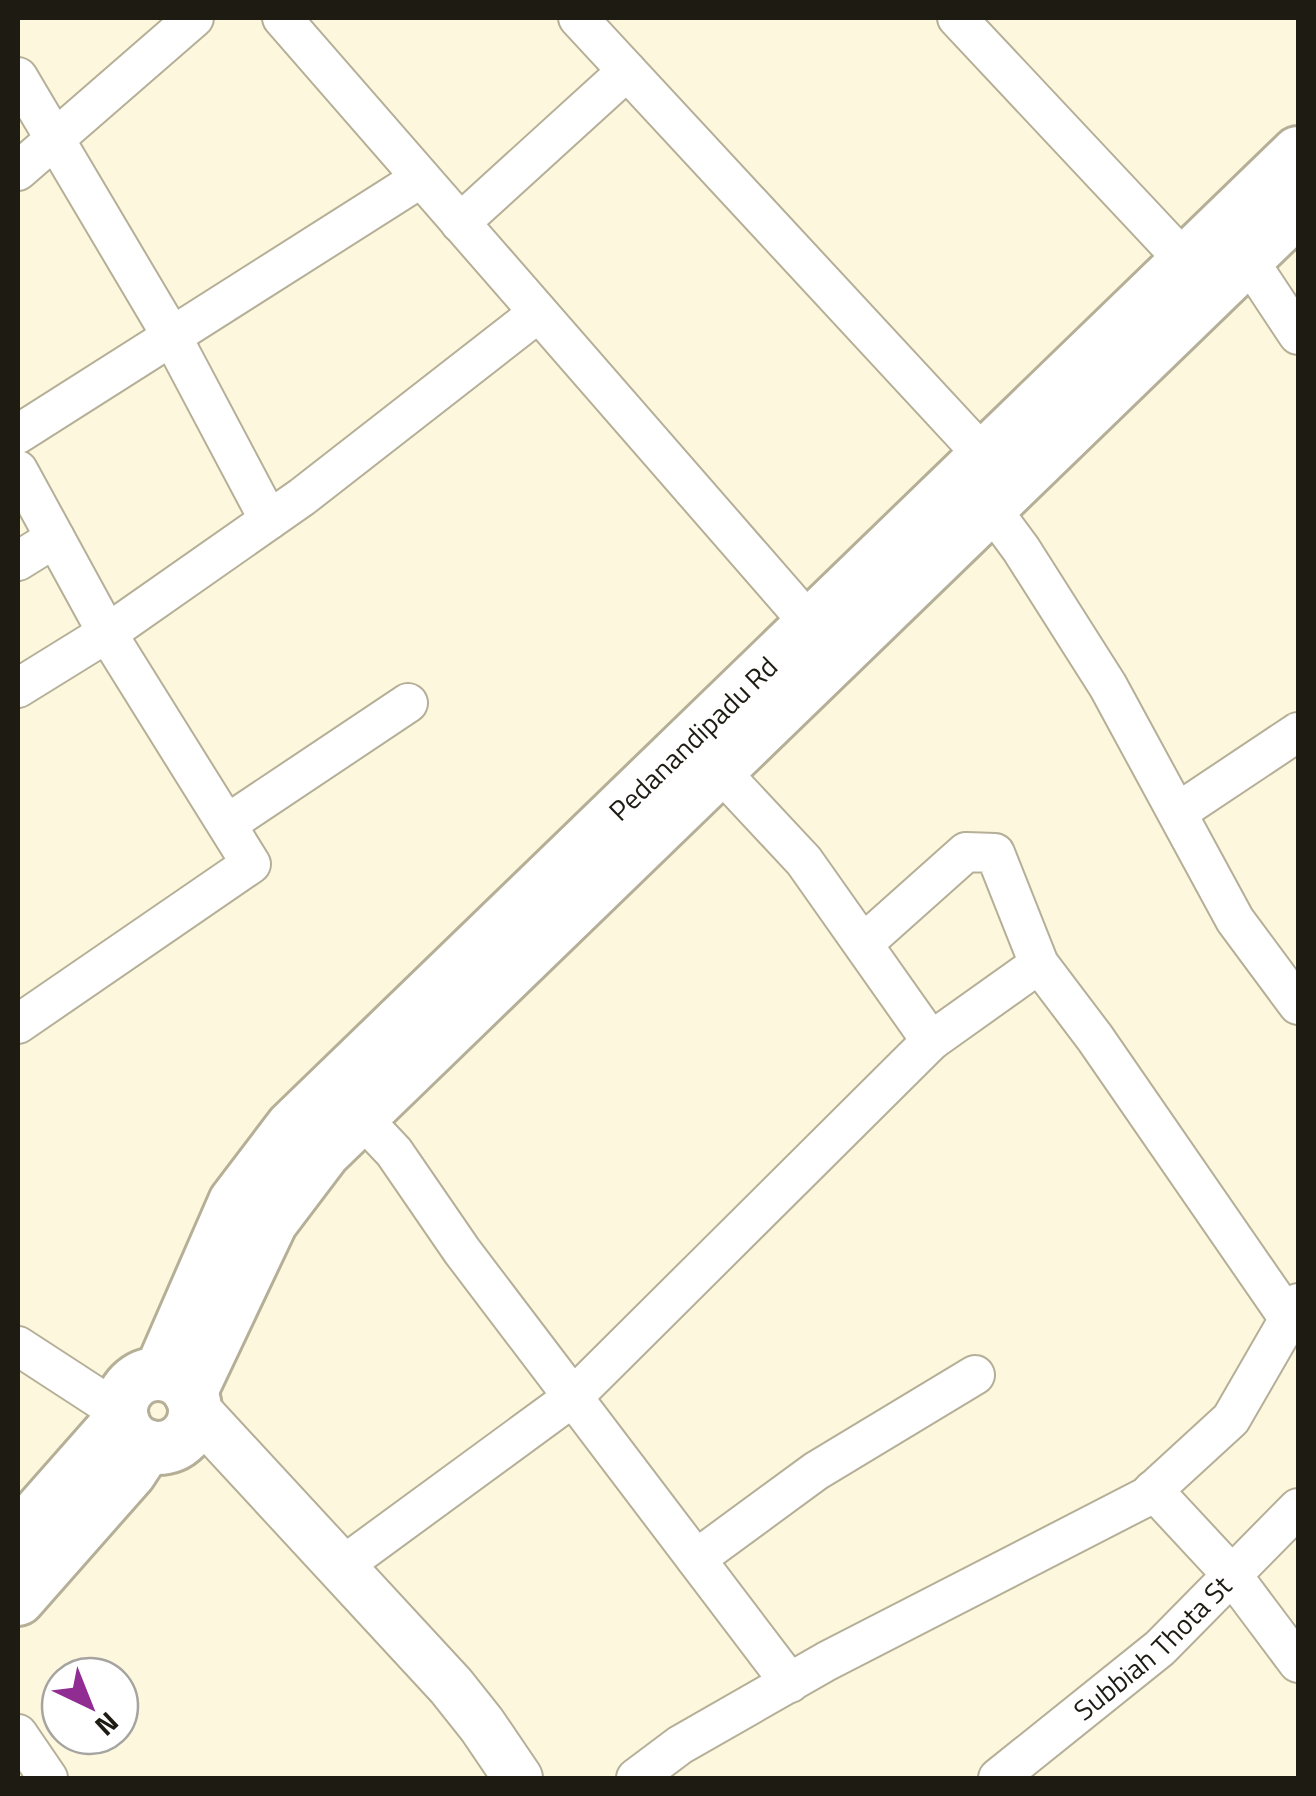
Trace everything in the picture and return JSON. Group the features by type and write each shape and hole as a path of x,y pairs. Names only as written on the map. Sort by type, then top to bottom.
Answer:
{"main road":[{"name":"Pedanandipadu Rd","path":"18,1599 130,1472 271,1222 324,1152 718,770 988,482 1186,262 1298,153"},
{"name":"Pedanandipadu Rd","path":"18,1536 160,1413 235,1202 292,1127 810,625 988,482 1247,258 1298,209"}],"street":[{"path":"18,171 194,18"},
{"path":"282,18 810,625"},
{"path":"578,18 988,482 1022,549 1108,686 1236,920 1298,1005"},
{"path":"958,18 1186,262"},
{"path":"460,223 628,71"},
{"path":"18,77 170,336 269,520"},
{"path":"18,434 421,178"},
{"path":"1247,258 1298,335"},
{"path":"18,688 107,633 269,520 538,313"},
{"path":"18,470 107,633 251,864 18,1024"},
{"path":"18,561 55,538"},
{"path":"226,824 408,703"},
{"path":"1178,812 1298,732"},
{"path":"718,770 804,862 931,1041"},
{"path":"636,1778 680,1745 790,1682 1146,1497 1231,1419 1295,1315 1039,964 995,853 966,852 864,943"},
{"path":"341,1567 573,1397 931,1041 1039,964"},
{"path":"360,1116 394,1152 462,1251 790,1682"},
{"path":"18,1346 160,1413 341,1567 451,1686 508,1776"},
{"path":"696,1559 816,1470 975,1375"},
{"path":"160,1413 508,1776"},
{"path":"1153,1490 1232,1575 1298,1663"},
{"name":"Subbiah Thota St","path":"998,1778 1160,1648 1298,1508"},
{"path":"18,1734 48,1778"}]}
